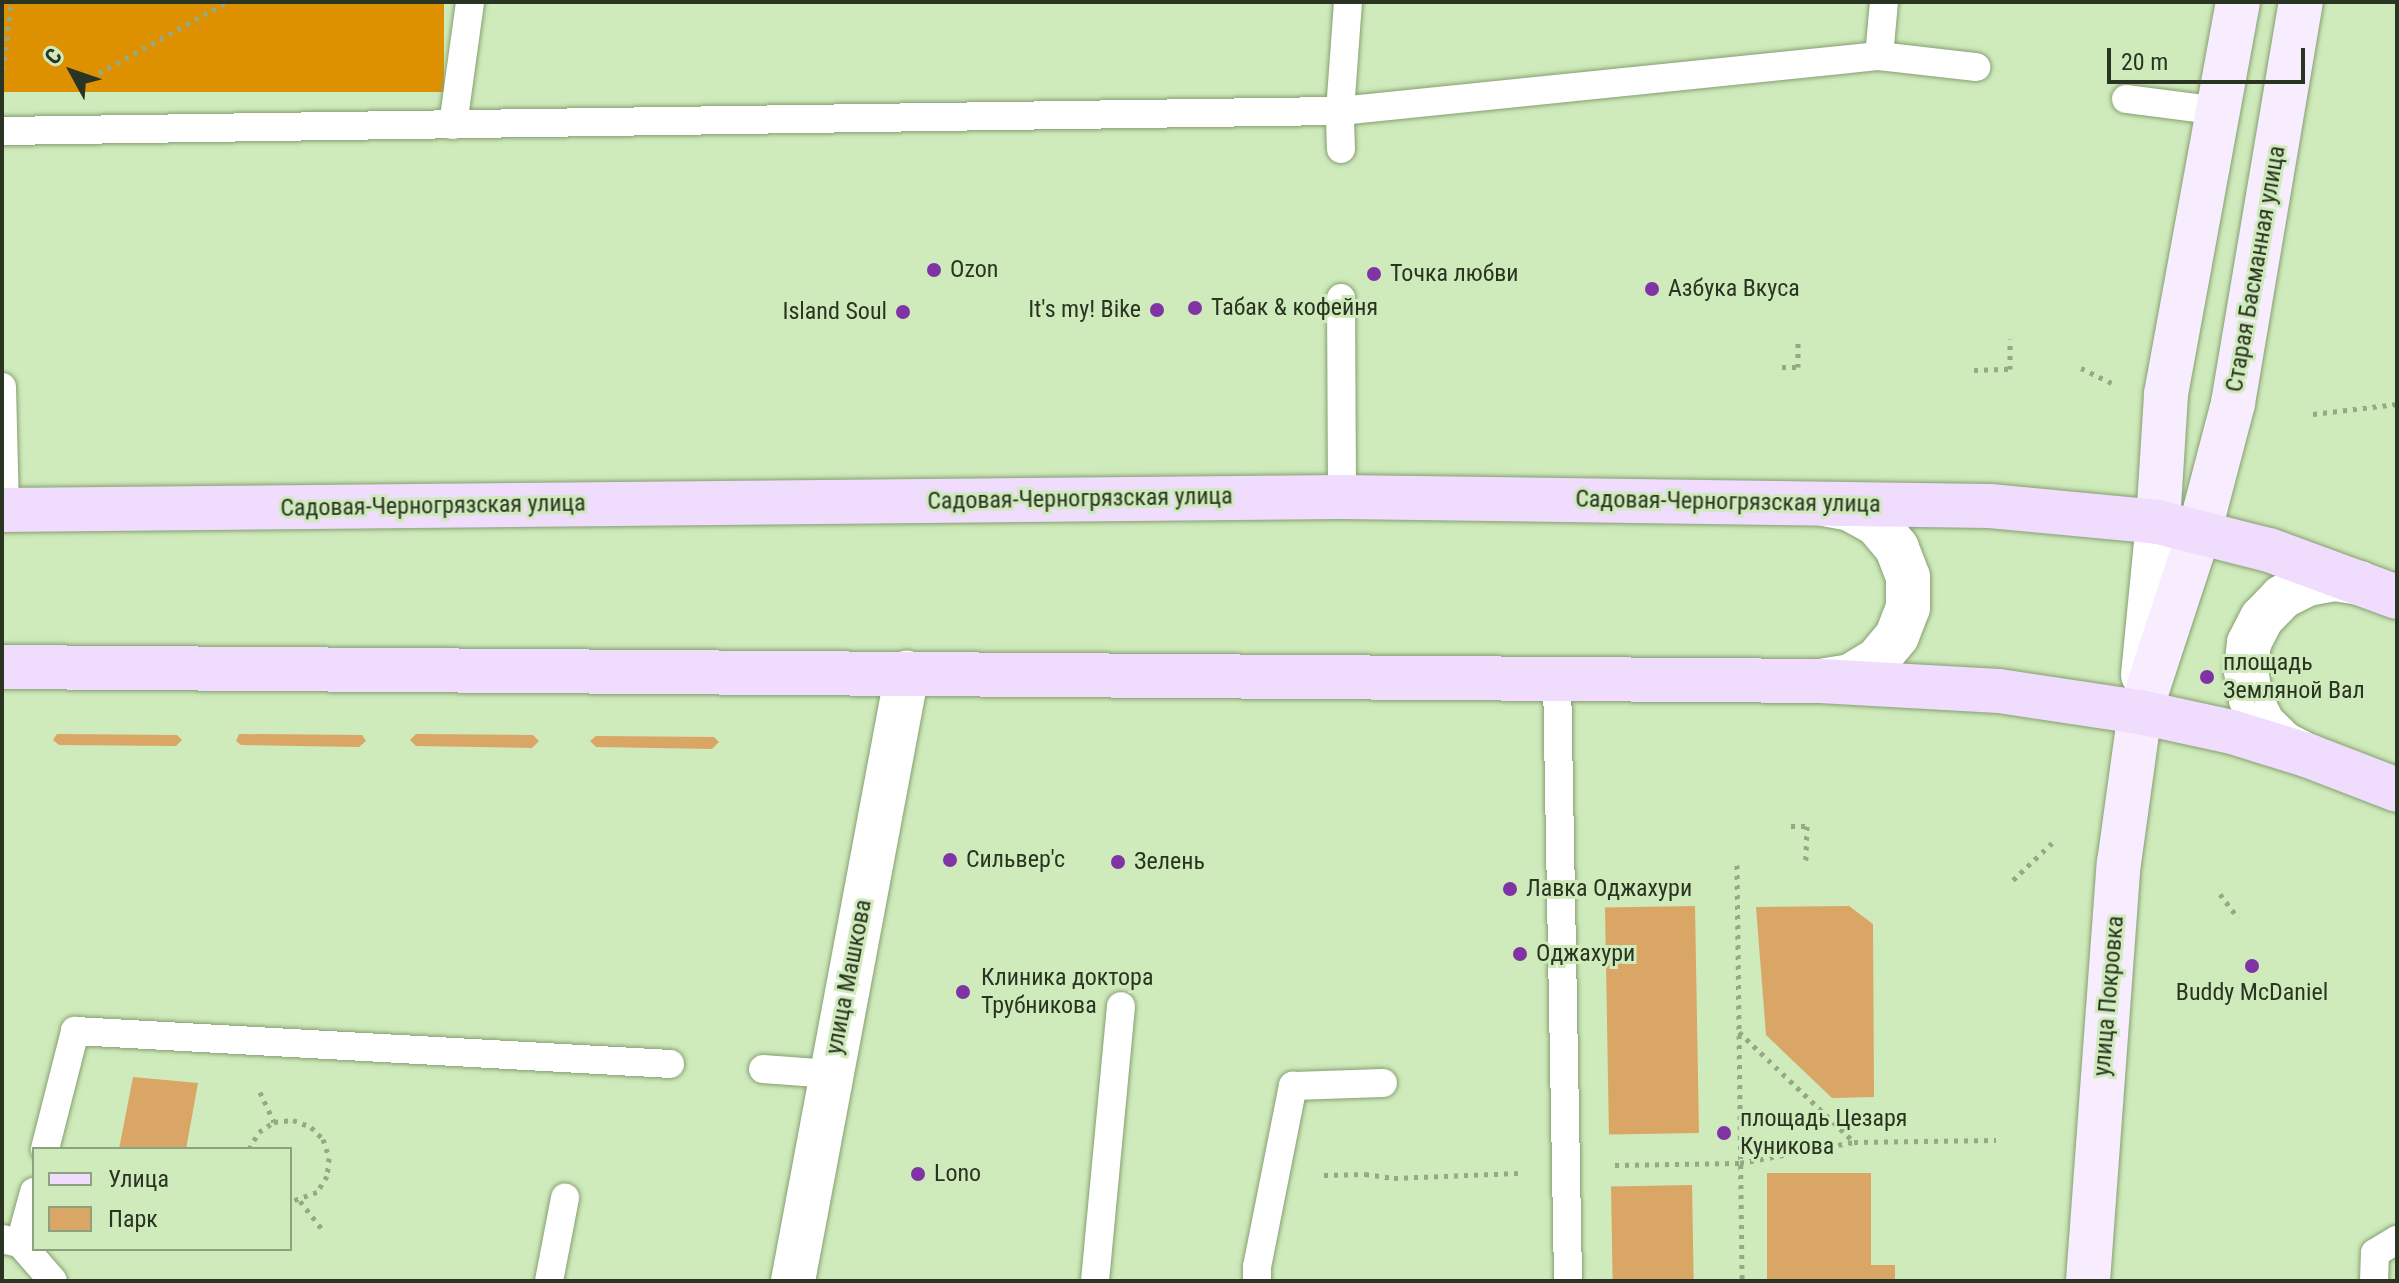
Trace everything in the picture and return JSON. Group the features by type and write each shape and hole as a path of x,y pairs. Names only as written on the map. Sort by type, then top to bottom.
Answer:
{"main road":[{"path":"2238,2 2166,394 2158,522 2269,550 2380,590"},
{"name":"Старая Басманная улица","path":"2199,533 2244,347 2301,2"},
{"name":"Садовая-Черногрязская улица","path":"3,510 1342,497 1990,506 2158,522"},
{"path":"2140,712 2199,533"},
{"path":"2,667 1820,681 1999,691 2140,712 2232,732 2309,756 2397,790"},
{"name":"улица Покровка","path":"2088,1281 2119,863 2140,712"}],"street":[{"path":"1820,504 1850,509 1877,524 1897,548 1908,577 1908,608 1897,636 1877,660 1850,676 1820,681"},
{"path":"2140,712 2158,522"},
{"path":"2309,756 2284,744 2263,724 2251,699 2246,671 2249,643 2262,618 2282,597 2307,584 2335,579 2380,590"},
{"name":"улица Машкова","path":"793,1281 907,673"}],"lane":[{"path":"453,125 470,2"},
{"path":"1341,149 1340,111 1348,2"},
{"path":"1879,56 1884,2"},
{"path":"2,131 1340,111 1879,56 1976,67"},
{"path":"2126,99 2220,111"},
{"path":"1341,298 1342,497"},
{"path":"2,387 3,510"},
{"path":"1557,678 1568,1281"},
{"path":"1095,1281 1121,1006"},
{"path":"46,1147 75,1031 670,1064"},
{"path":"763,1069 831,1074"},
{"path":"1257,1281 1293,1086 1383,1083"},
{"path":"32,1196 11,1241 53,1281"},
{"path":"549,1281 565,1198"},
{"path":"2374,1281 2375,1253 2397,1240"}],"path":[{"path":"2,80 11,2"},
{"path":"81,83 227,2"},
{"path":"1974,370 2010,369 2010,339"},
{"path":"1782,367 1798,367 1798,341"},
{"path":"2081,368 2120,387"},
{"path":"2313,414 2397,404"},
{"path":"1791,826 1807,826 1806,864"},
{"path":"2013,880 2053,842"},
{"path":"1737,865 1742,1281"},
{"path":"2220,894 2238,918"},
{"path":"1738,1031 1854,1142"},
{"path":"256,1083 274,1122"},
{"path":"250,1147 259,1132 274,1122 293,1120 311,1127 323,1139 329,1158 327,1176 317,1192 292,1202"},
{"path":"1274,1176 1365,1174 1394,1178 1541,1172 1566,1166 1740,1163 1854,1142 1996,1140"},
{"path":"300,1201 323,1230"}],"green space":[{"path":"57,734 177,735 182,740 176,746 59,745 53,740"},
{"path":"239,734 362,735 366,741 359,747 241,745 236,741"},
{"path":"416,734 533,735 539,741 532,748 416,746 410,740"},
{"path":"596,736 714,737 719,742 712,749 596,747 590,741"},
{"path":"1695,906 1699,1133 1609,1135 1605,908"},
{"path":"1849,906 1873,924 1874,1097 1832,1098 1766,1035 1756,907"},
{"path":"133,1077 198,1083 186,1147 119,1147"},
{"path":"1767,1173 1871,1173 1871,1265 1895,1265 1895,1281 1767,1281"},
{"path":"1692,1185 1694,1281 1613,1281 1611,1186"}],"shaded area":[{"path":"2,2 444,2 444,92 2,92"}],"place":[{"name":"Ozon","path":"934,270"},
{"name":"Точка любви","path":"1374,274"},
{"name":"Азбука Вкуса","path":"1652,289"},
{"name":"Табак & кофейня","path":"1195,308"},
{"name":"It's my! Bike","path":"1157,310"},
{"name":"Island Soul","path":"903,312"},
{"name":"площадь Земляной Вал","path":"2207,677"},
{"name":"Сильвер'с","path":"950,860"},
{"name":"Зелень","path":"1118,862"},
{"name":"Лавка Оджахури","path":"1510,889"},
{"name":"Оджахури","path":"1520,954"},
{"name":"Buddy McDaniel","path":"2252,966"},
{"name":"Клиника доктора Трубникова","path":"963,992"},
{"name":"площадь Цезаря Куникова","path":"1724,1133"},
{"name":"Lono","path":"918,1174"}]}
